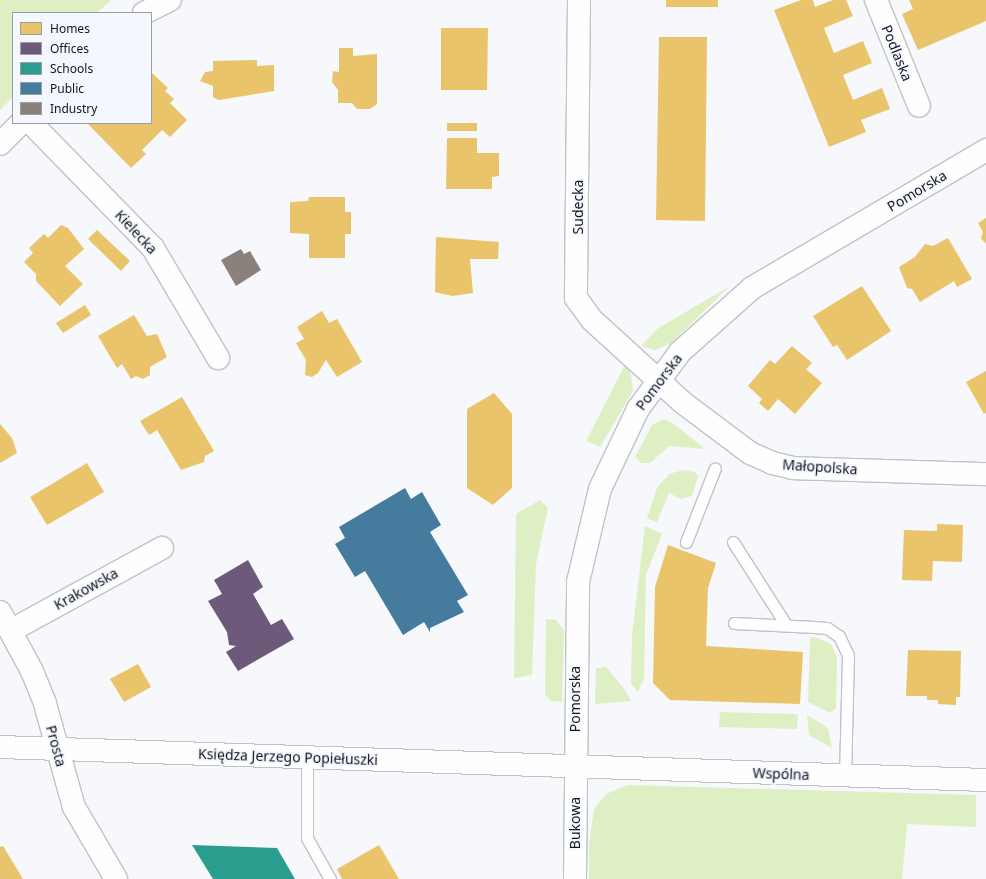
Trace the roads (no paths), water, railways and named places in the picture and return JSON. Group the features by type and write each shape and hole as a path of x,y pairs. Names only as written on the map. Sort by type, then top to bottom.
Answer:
{"street":[{"path":"146,12 170,0"},
{"name":"Sudecka","path":"579,0 576,298 592,320 660,378"},
{"name":"Podlaska","path":"876,0 919,106"},
{"path":"0,144 20,124"},
{"name":"Kielecka","path":"32,124 154,248 218,358"},
{"name":"Pomorska","path":"575,767 575,626 585,539 610,463 638,409 660,378 714,319 752,288 986,150"},
{"name":"Małopolska","path":"660,378 682,402 719,430 772,463 809,469 986,474"},
{"name":"Krakowska","path":"12,630 162,548"},
{"name":"Prosta","path":"0,612 12,630 45,704 74,807 116,879"},
{"name":"Księdza Jerzego Popiełuszki","path":"0,747 575,767"},
{"name":"Wspólna","path":"575,767 986,780"},
{"name":"Bukowa","path":"575,767 575,879"}],"lane":[{"path":"686,542 715,468"},
{"path":"733,542 786,625"},
{"path":"734,623 827,628 845,646 845,775"},
{"path":"307,757 307,838 330,879"}]}
